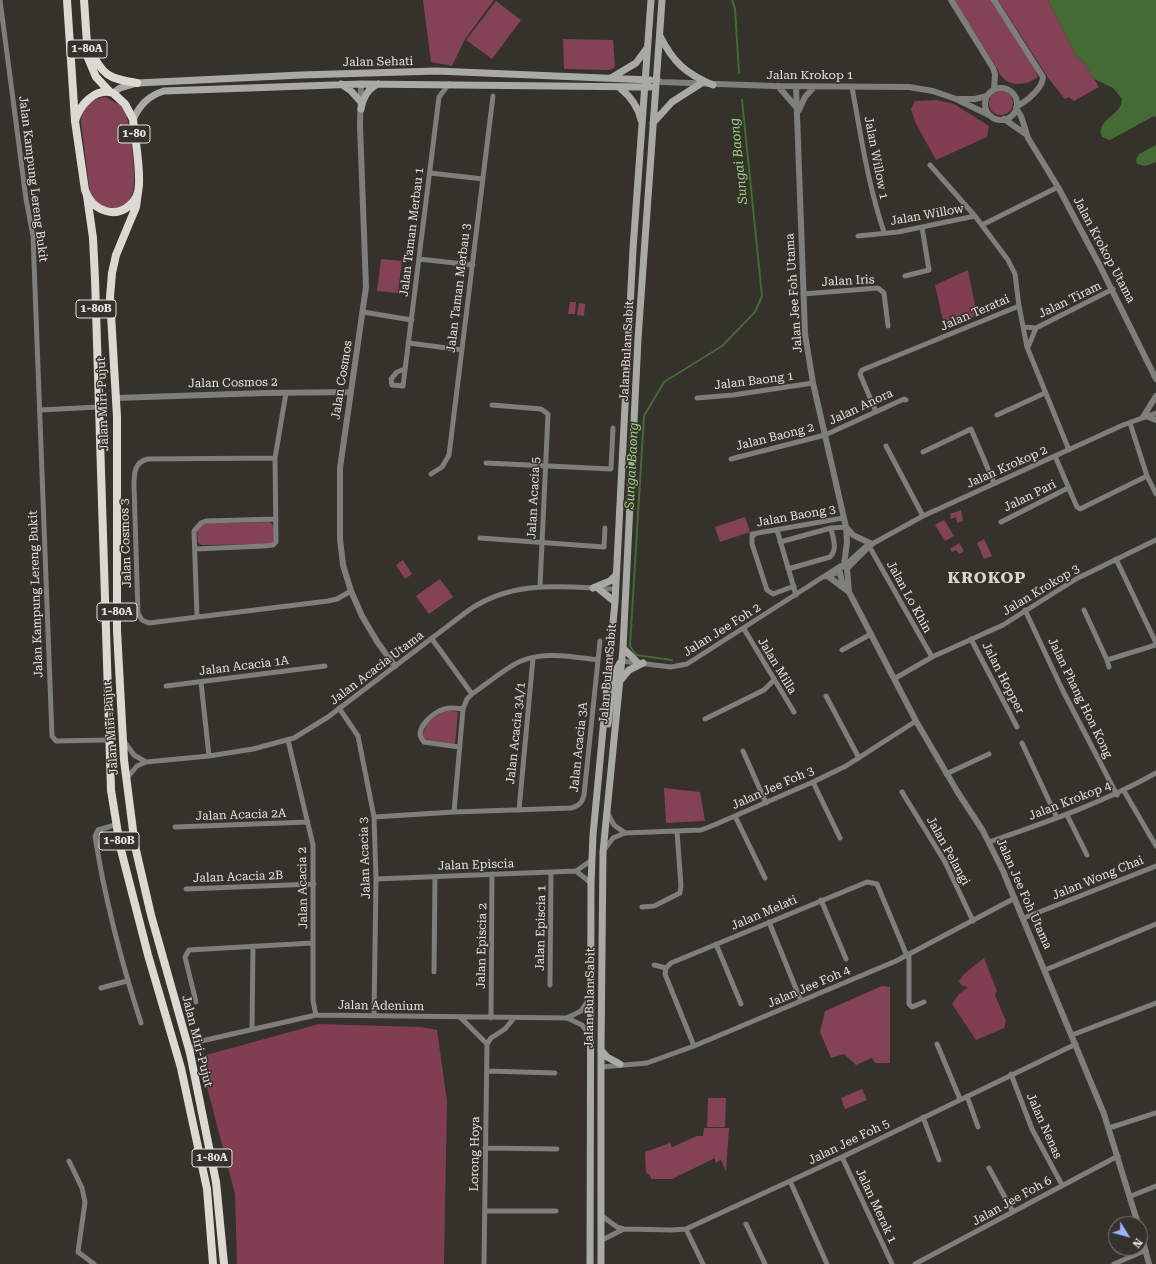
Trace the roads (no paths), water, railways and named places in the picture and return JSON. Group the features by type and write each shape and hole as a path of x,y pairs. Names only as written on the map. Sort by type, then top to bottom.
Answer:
{"highway":[{"path":"67,0 75,121"},
{"name":"1-80A","path":"84,0 88,58 92,69 111,92"},
{"path":"87,47 97,64 108,76 114,79 137,83"},
{"path":"75,121 82,107 91,98 100,93 111,92"},
{"name":"1-80","path":"87,196 100,208 110,212 120,212 133,202 139,185 133,119 125,104 111,92"},
{"name":"Jalan Miri-Pujut","path":"75,121 93,238 98,407 104,532 110,790 116,825 148,955 181,1068 207,1189 214,1264"},
{"name":"Jalan Miri-Pujut","path":"139,185 136,207 116,255 112,273 110,297 116,398 117,630 126,780 135,846 151,915 190,1053 216,1182 224,1264"}],"main road":[{"name":"Jalan Bulan Sabit","path":"590,1264 592,1099 590,1036 591,883 593,836 615,602 633,249 651,0"},
{"name":"Jalan Bulan Sabit","path":"601,1264 602,1216 600,1050 603,852 606,809 623,648 638,339 653,124 658,83 662,0"},
{"path":"660,35 671,55 686,71 693,76 713,84"},
{"path":"611,78 636,63 648,47"},
{"path":"301,75 308,79 348,77 361,84 374,76 431,75 437,72"},
{"name":"Jalan Sehati","path":"111,92 137,83 301,75 437,72 611,78 646,80 658,83"},
{"name":"Jalan Sehati","path":"133,119 145,100 152,95 164,91 339,84 449,84 645,88 658,83"},
{"path":"339,84 351,91 360,105"},
{"path":"360,105 368,91 380,84"},
{"path":"653,124 672,102 700,84"},
{"path":"620,88 636,105 642,126"},
{"path":"615,589 623,575 628,475 633,457"},
{"path":"615,602 596,588 610,581 616,575"},
{"path":"619,685 622,677 629,670 640,663 623,648"},
{"path":"593,836 597,825 614,674 621,661"},
{"path":"600,1050 607,1057 620,1064"},
{"path":"592,1099 596,1075 601,1067"}],"street":[{"name":"Jalan Kampung Lereng Bukit","path":"0,0 23,177 33,236 52,736 58,742 109,740"},
{"path":"951,0 993,68 995,74 994,89"},
{"path":"994,0 1043,77 1038,88 1023,103 1016,107"},
{"name":"Jalan Krokop 1","path":"658,83 796,87 909,88 933,91 956,99"},
{"name":"Jalan Cosmos","path":"361,84 360,105 366,287 350,392 339,481 342,558 350,591 362,616 378,643 395,666"},
{"path":"431,84 439,97 449,84"},
{"path":"778,86 797,109"},
{"name":"Jalan Jee Foh Utama","path":"796,87 805,334 825,435 846,527 847,542 843,569"},
{"path":"797,116 801,102 814,87"},
{"name":"Jalan Willow 1","path":"852,87 868,176 875,206 884,232"},
{"path":"1006,88 1012,92 1016,99 1016,107 1012,115 1004,119 997,119 956,99 975,99 987,96 994,89 1006,88"},
{"name":"Jalan Taman Merbau 3","path":"431,474 442,467 449,455 493,96"},
{"path":"987,96 985,107 991,116"},
{"name":"Jalan Taman Merbau 1","path":"405,369 439,97"},
{"path":"1016,107 1021,116 1027,135"},
{"path":"1004,119 1027,135"},
{"name":"Jalan Krokop Utama","path":"1027,135 1058,187 1113,289 1156,379"},
{"path":"930,165 975,216 1012,267 1018,290 1019,306"},
{"path":"430,173 483,180"},
{"path":"982,225 1058,187"},
{"name":"Jalan Willow","path":"858,236 884,232 898,232 975,216"},
{"path":"905,276 928,271 922,227"},
{"path":"419,259 473,265"},
{"name":"Jalan Iris","path":"803,294 878,288 884,293 888,326"},
{"name":"Jalan Tiram","path":"1036,328 1113,289"},
{"name":"Jalan Teratai","path":"876,412 860,374 862,370 1019,306 1027,347 1069,450"},
{"path":"363,312 412,320"},
{"path":"1024,327 1036,328 1027,347"},
{"path":"409,343 462,350"},
{"name":"Jalan Baong 1","path":"697,398 733,395 814,383"},
{"name":"Jalan Cosmos 2","path":"116,398 350,392"},
{"path":"195,549 273,545 277,538 275,458 286,393"},
{"path":"997,415 1045,393"},
{"path":"1156,396 1145,417 1156,420"},
{"name":"Jalan Anora","path":"825,435 904,399 906,400"},
{"name":"Jalan Acacia 5","path":"492,405 546,411 548,414 547,466 540,586"},
{"path":"40,410 98,407"},
{"name":"Jalan Krokop 2","path":"843,569 860,551 922,516 1055,456 1156,413"},
{"path":"1130,423 1147,476 1156,494"},
{"path":"486,463 611,469 613,428"},
{"path":"923,452 972,429 994,483"},
{"name":"Jalan Baong 2","path":"731,459 825,435"},
{"path":"886,446 922,516"},
{"path":"1055,456 1077,507 1083,508 1147,476"},
{"name":"Jalan Cosmos 3","path":"275,458 148,459 140,462 137,466 134,486 138,613 142,620 149,623 328,601 350,591"},
{"name":"Jalan Pari","path":"1001,522 1068,488"},
{"name":"Jalan Baong 3","path":"794,586 773,594 767,590 752,544 752,537 754,534 843,518"},
{"path":"198,617 194,531 201,523 276,519"},
{"path":"808,525 809,533"},
{"path":"780,542 831,528 846,527 853,535 870,545"},
{"path":"480,538 604,547 605,528"},
{"path":"788,570 830,557 834,553 835,547 831,528"},
{"path":"777,530 796,594"},
{"name":"Jalan Krokop 3","path":"894,679 932,657 1003,625 1076,579 1156,540"},
{"name":"Jalan Lo Khin","path":"870,545 932,657"},
{"path":"1107,660 1156,644 1116,559"},
{"path":"843,569 843,587"},
{"path":"843,569 849,592"},
{"name":"Jalan Jee Foh 2","path":"621,661 671,667 687,664 744,630 796,594 843,569"},
{"path":"826,577 849,592"},
{"name":"Jalan Acacia Utama","path":"146,762 209,756 253,749 288,740 339,708 483,601 501,593 540,586 615,589"},
{"name":"Jalan Jee Foh Utama","path":"849,592 916,721 946,774 989,842 1015,898 1076,1044 1109,1128 1136,1216"},
{"name":"Jalan Phang Hon Kong","path":"1025,610 1063,691 1117,794"},
{"path":"1084,610 1109,667"},
{"name":"Jalan Milla","path":"744,630 794,712"},
{"path":"842,650 871,634"},
{"path":"432,639 472,694"},
{"name":"Jalan Hopper","path":"971,639 1017,727"},
{"name":"Jalan Acacia 3A","path":"374,817 454,812 571,808 582,802 584,795 600,641"},
{"path":"454,812 463,709 467,699 472,694 521,661 533,658 566,655 598,660"},
{"name":"Jalan Acacia 3A/1","path":"519,810 533,658"},
{"name":"Jalan Acacia 1A","path":"166,686 326,666"},
{"path":"705,719 764,690 774,680"},
{"path":"201,682 209,756"},
{"path":"826,696 859,758"},
{"name":"Jalan Acacia 3","path":"339,708 356,730 358,736 374,817 376,879 374,1015"},
{"path":"459,747 424,742 421,738 421,731 427,720 442,709 463,709"},
{"name":"Jalan Jee Foh 3","path":"625,833 677,831 706,828 813,782 859,758 916,721"},
{"path":"123,739 134,755 146,762"},
{"name":"Jalan Acacia 2","path":"288,740 313,845 313,1001 316,1015"},
{"path":"1022,743 1057,818"},
{"path":"743,752 766,802"},
{"path":"946,774 989,754"},
{"path":"126,780 138,766 146,762"},
{"name":"Jalan Krokop 4","path":"989,842 1067,815 1124,791 1156,773"},
{"path":"813,782 840,838"},
{"path":"1124,791 1156,846"},
{"name":"Jalan Pelangi","path":"902,792 945,862 973,921"},
{"path":"603,852 613,838 625,833 610,821 606,809"},
{"path":"1067,815 1087,855"},
{"path":"736,816 765,878"},
{"name":"Jalan Acacia 2A","path":"175,827 308,822"},
{"path":"116,825 100,829 95,836 106,902 116,932 119,952 127,981 141,1023"},
{"path":"642,907 654,906 680,893 681,886 677,831"},
{"path":"591,883 576,871 592,860"},
{"name":"Jalan Wong Chai","path":"1024,918 1156,866"},
{"name":"Jalan Episcia","path":"376,879 576,871"},
{"name":"Jalan Episcia 1","path":"550,985 551,872"},
{"name":"Jalan Episcia 2","path":"491,1018 492,874"},
{"path":"434,972 435,877"},
{"name":"Jalan Melati","path":"666,968 670,963 867,882 876,884 908,955"},
{"name":"Jalan Acacia 2B","path":"186,889 314,884"},
{"name":"Jalan Jee Foh 4","path":"601,1067 654,1061 694,1046 908,955 1015,898"},
{"path":"821,900 846,959"},
{"path":"769,922 801,1001"},
{"path":"1045,970 1156,924"},
{"path":"196,1002 184,958 188,950 313,943"},
{"path":"716,944 741,1004"},
{"path":"252,1029 253,947"},
{"path":"908,955 909,1004 912,1007 924,1002"},
{"path":"654,965 666,968 665,974 694,1046"},
{"path":"101,988 127,981"},
{"path":"567,1018 581,1011 591,995"},
{"path":"1072,1035 1156,1003"},
{"name":"Jalan Adenium","path":"198,1042 316,1015 461,1018 567,1018 582,1025 590,1036"},
{"path":"461,1018 487,1044 491,1038 505,1029 514,1018"},
{"path":"186,1037 198,1042 190,1053"},
{"name":"Lorong Hoya","path":"484,1264 487,1044"},
{"path":"937,1044 960,1099"},
{"name":"Jalan Jee Foh 5","path":"602,1240 624,1229 672,1230 686,1228 842,1157 1011,1074 1076,1044"},
{"path":"487,1071 555,1073"},
{"name":"Jalan Nenas","path":"1011,1074 1032,1129 1062,1185"},
{"path":"967,1096 978,1127"},
{"path":"1109,1128 1156,1113"},
{"path":"923,1117 939,1160"},
{"path":"485,1148 557,1149"},
{"name":"Jalan Jee Foh 6","path":"915,1264 1118,1156"},
{"name":"Jalan Merak 1","path":"842,1157 892,1264"},
{"path":"69,1161 82,1188 85,1202 78,1252 94,1264"},
{"path":"989,1168 1013,1212"},
{"path":"790,1181 827,1264"},
{"path":"1131,1196 1156,1186"},
{"path":"485,1211 556,1211"},
{"name":"Jalan Jee Foh 5","path":"602,1216 624,1229"},
{"path":"746,1224 765,1264"},
{"path":"686,1228 703,1264"},
{"path":"1114,1264 1132,1256"}],"waterway":[{"name":"Sungai Baong","path":"732,0 735,9 739,73"},
{"name":"Sungai Baong","path":"672,660 636,655 630,646 644,416 664,382 722,346 755,312 762,296 742,100"}],"district":[{"name":"KROKOP","path":"987,578"}]}
